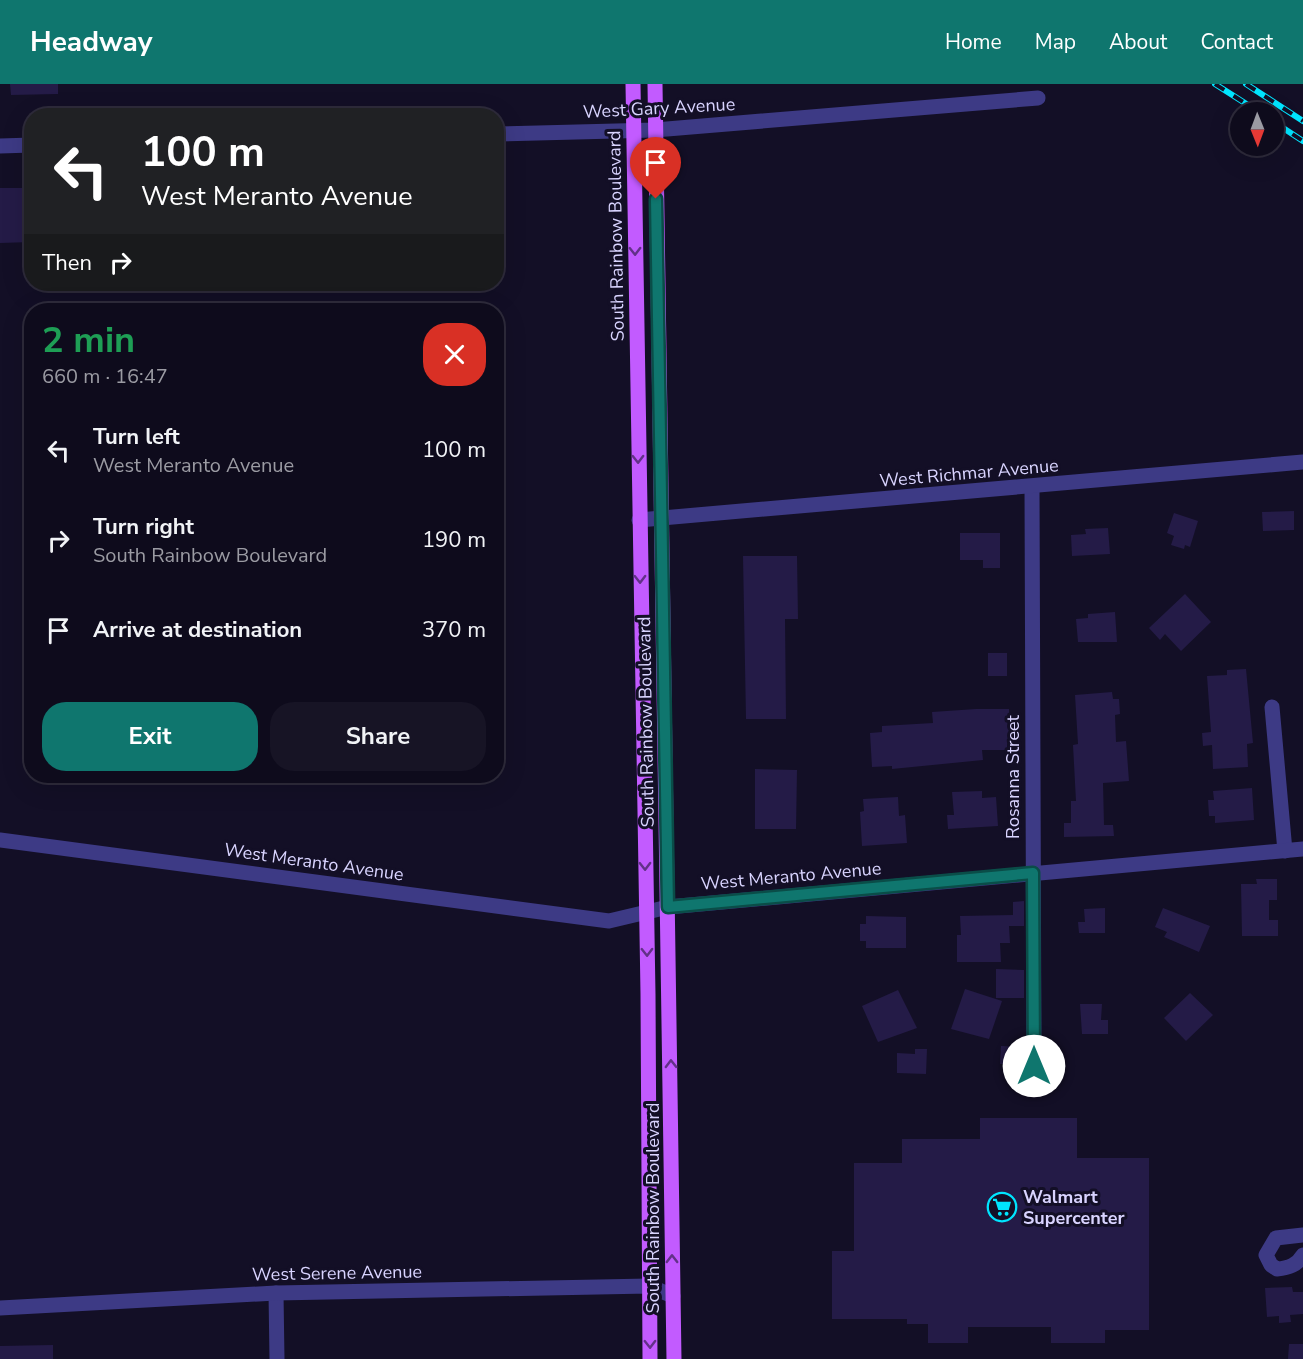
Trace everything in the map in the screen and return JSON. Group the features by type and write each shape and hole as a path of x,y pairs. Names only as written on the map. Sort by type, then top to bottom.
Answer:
{"main road":[{"name":"South Rainbow Boulevard","path":"633,84 646,910 650,1359"},
{"name":"South Rainbow Boulevard","path":"655,84 674,1359"}],"street":[{"name":"West Gary Avenue","path":"504,134 655,130 1038,98"},
{"path":"0,146 24,145"},
{"name":"West Richmar Avenue","path":"639,520 1303,462"},
{"name":"Rosanna Street","path":"1032,487 1034,1066"},
{"path":"1272,707 1285,851"},
{"name":"West Meranto Avenue","path":"0,840 609,921 646,910 668,907 1303,849"},
{"path":"1303,1235 1276,1238 1266,1254 1271,1265 1277,1269 1287,1268 1299,1262 1303,1255"},
{"name":"West Serene Avenue","path":"0,1308 276,1293 649,1286 673,1296"},
{"path":"276,1293 277,1359"}],"building":[{"path":"10,84 58,84 58,94 11,95"},
{"path":"0,188 24,188 24,242 0,243"},
{"path":"1294,511 1294,530 1263,531 1262,512"},
{"path":"1174,513 1198,521 1190,547 1185,545 1184,549 1171,545 1174,536 1167,533"},
{"path":"1108,528 1110,554 1072,556 1071,535 1086,534 1085,529"},
{"path":"960,533 1000,533 1000,568 983,568 983,560 960,560"},
{"path":"743,556 797,556 798,619 785,619 786,719 746,719"},
{"path":"1185,594 1211,622 1181,651 1165,634 1160,640 1149,628"},
{"path":"1115,612 1117,642 1078,642 1076,619 1088,618 1088,614"},
{"path":"988,653 1007,653 1007,676 988,676"},
{"path":"1246,669 1253,743 1247,744 1248,767 1213,769 1212,745 1203,746 1202,733 1211,732 1207,676 1227,675 1227,670"},
{"path":"1112,692 1113,699 1119,699 1120,714 1115,715 1116,742 1126,741 1129,781 1103,783 1104,825 1113,825 1114,836 1064,837 1064,823 1071,823 1071,801 1076,801 1073,745 1078,744 1075,695"},
{"path":"1009,709 1009,750 982,750 983,760 892,769 892,766 872,767 870,733 882,732 882,726 933,723 932,712"},
{"path":"755,769 797,770 796,829 755,829"},
{"path":"1252,788 1254,820 1215,823 1215,816 1209,816 1208,800 1214,800 1213,791"},
{"path":"982,791 982,798 996,797 998,826 948,829 947,815 954,815 952,792"},
{"path":"898,797 899,816 905,815 907,843 862,846 860,812 864,811 863,799"},
{"path":"1256,879 1277,879 1277,900 1269,900 1269,920 1278,920 1278,936 1242,936 1241,884 1257,884"},
{"path":"1024,901 1024,926 1009,926 1010,943 1000,943 1001,962 957,962 957,935 961,935 960,916 1013,915 1013,902"},
{"path":"1105,908 1105,933 1079,933 1078,922 1085,922 1084,909"},
{"path":"1163,908 1210,926 1199,952 1164,937 1167,932 1155,927"},
{"path":"866,916 906,917 906,948 866,948 866,941 860,941 860,924 866,924"},
{"path":"996,969 1024,970 1024,998 996,998"},
{"path":"965,989 1002,1001 989,1039 951,1029"},
{"path":"898,990 917,1028 878,1042 862,1006"},
{"path":"1190,993 1213,1015 1186,1041 1164,1018"},
{"path":"1080,1004 1102,1004 1101,1020 1108,1020 1108,1034 1082,1034"},
{"path":"1001,1046 1023,1047 1022,1064 1000,1064"},
{"path":"915,1049 927,1049 926,1074 897,1073 897,1053 915,1054"},
{"name":"Walmart Supercenter","path":"980,1118 1077,1118 1077,1158 1149,1158 1149,1330 1105,1330 1105,1343 1051,1343 1051,1327 968,1327 968,1343 928,1343 928,1324 907,1324 907,1319 832,1319 832,1251 854,1251 854,1163 902,1163 902,1139 980,1139"},
{"path":"1292,1287 1293,1292 1303,1292 1303,1314 1290,1315 1291,1322 1279,1323 1279,1316 1267,1317 1265,1288"},
{"path":"1289,1344 1303,1344 1303,1359 1288,1359"},
{"path":"53,1345 53,1359 0,1359 0,1346"}],"railway":[{"path":"1215,84 1243,102"},
{"path":"1246,84 1303,121"},
{"path":"1284,129 1303,141"}],"place":[{"name":"Walmart Supercenter","path":"1002,1207"}],"route":[{"path":"656,199 668,907 1033,873 1034,1066"}]}
